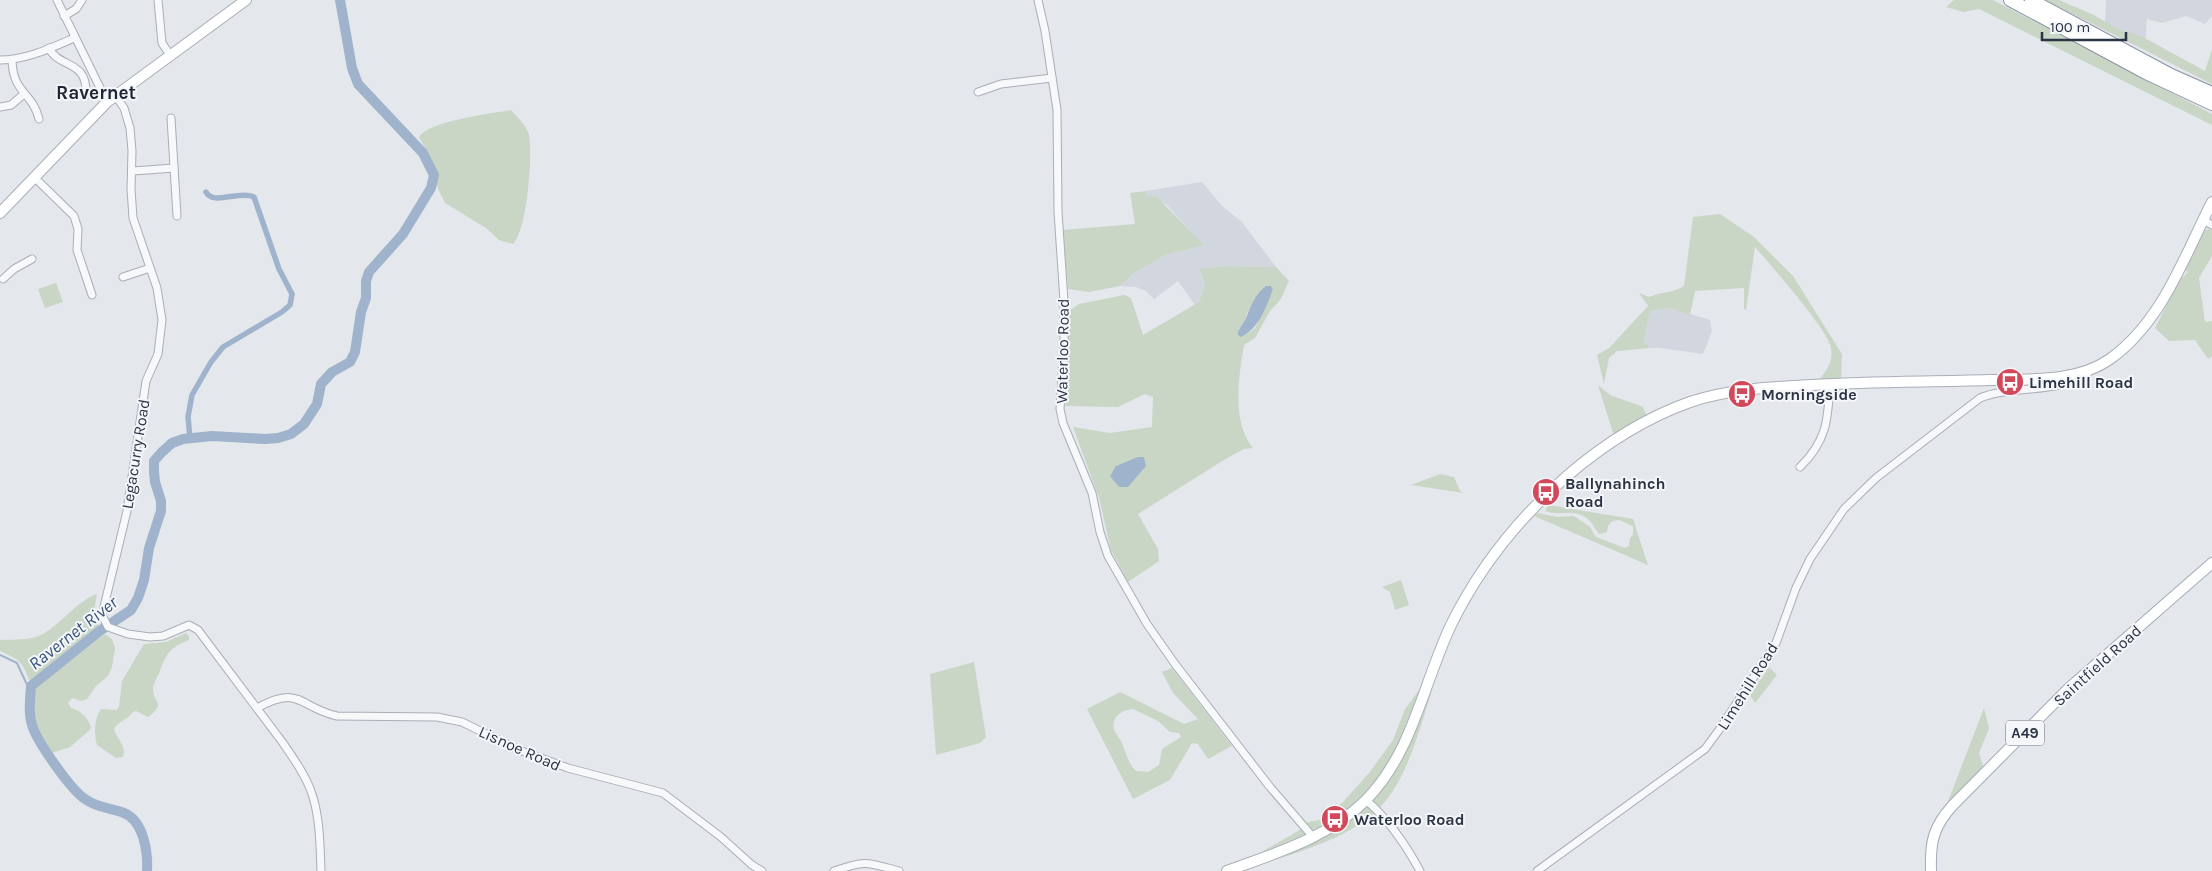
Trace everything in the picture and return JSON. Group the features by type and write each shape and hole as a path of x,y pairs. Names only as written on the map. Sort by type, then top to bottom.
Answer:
{"highway":[{"path":"2010,0 2146,73 2212,104"},
{"path":"2031,0 2171,74 2212,93"}],"street":[{"path":"57,0 107,102"},
{"path":"64,16 76,9 82,0"},
{"path":"158,0 162,43 170,55"},
{"path":"0,213 115,95 246,0"},
{"name":"Waterloo Road","path":"1038,0 1057,110 1058,212 1064,301 1064,347 1060,409 1063,423 1092,493 1100,532 1108,556 1147,624 1175,664 1270,787 1313,837"},
{"path":"0,60 12,60 74,38"},
{"path":"49,48 55,57 75,66 86,84 86,94"},
{"path":"12,60 13,76 24,94 36,106 39,119"},
{"path":"978,92 1001,84 1052,78"},
{"path":"0,107 11,105 24,94"},
{"name":"Legacurry Road","path":"115,95 124,108 130,128 133,171 131,189 133,218 157,288 162,320 158,354 146,381 126,511 102,609 104,621 108,627 116,631 150,636 163,636 184,625 194,626 198,630 296,763 312,794 319,828 321,871"},
{"path":"171,118 177,216"},
{"path":"133,171 174,168"},
{"path":"35,178 74,216 77,222 77,250 92,295"},
{"path":"1227,871 1296,846 1335,824 1366,800 1398,757 1450,626 1469,592 1500,546 1550,492 1589,458 1612,442 1650,419 1687,403 1751,389 1830,384 2026,379 2063,376 2089,370 2113,357 2152,319 2207,223 2212,202"},
{"path":"4,279 14,269 32,259"},
{"path":"123,277 150,268"},
{"name":"Limehill Road","path":"1537,871 1705,749 1776,643 1796,588 1810,559 1844,509 1876,478 1980,398 1998,392 2068,382 2086,375 2089,370"},
{"path":"1800,467 1824,434 1830,384"},
{"name":"Saintfield Road","path":"1931,871 1930,856 1935,830 1953,805 2069,688 2212,563"},
{"name":"Lisnoe Road","path":"257,708 278,697 287,696 325,714 337,716 437,717 462,722 519,750 568,768 663,793 762,871"},
{"path":"1366,800 1382,815 1400,838 1420,871"},
{"path":"834,871 859,863 873,863 899,871"}],"shaded area":[{"path":"2106,0 2212,0 2212,16 2205,24 2186,16 2162,23 2147,19 2145,47 2105,27"},
{"path":"1202,182 1223,207 1242,222 1276,267 1227,266 1199,270 1205,285 1199,302 1195,305 1178,281 1154,299 1146,291 1136,287 1120,286 1133,274 1165,255 1203,245 1166,204 1147,197 1146,191"},
{"path":"1671,308 1710,320 1712,331 1703,354 1650,348 1644,341 1650,311"}],"green space":[{"path":"1954,0 1993,0 2212,114 2212,125 1979,9 1963,12 1946,7"},
{"path":"2045,0 2059,0 2094,15 2116,28 2143,37 2205,71 2212,49 2212,84"},
{"path":"511,110 526,128 530,145 528,192 522,224 513,244 499,240 486,228 445,203 438,189 432,160 419,137 434,126 447,122"},
{"path":"1146,191 1147,197 1156,196 1204,245 1165,255 1133,274 1120,286 1089,292 1068,289 1063,230 1135,224 1130,193"},
{"path":"1720,214 1754,237 1793,276 1842,354 1841,378 1820,379 1831,361 1831,348 1828,340 1798,297 1755,247 1746,310 1744,309 1744,288 1695,291 1690,315 1671,308 1650,311 1644,341 1650,348 1617,351 1609,358 1604,384 1597,355 1609,348 1648,306 1639,293 1649,297 1684,286 1693,217"},
{"path":"2205,230 2212,230 2212,256 2199,278 2205,322 2212,321 2212,356 2208,359 2195,340 2169,341 2155,328 2179,281 2188,272 2184,270"},
{"path":"1227,266 1276,267 1289,281 1281,299 1270,311 1255,338 1244,345 1240,370 1239,412 1246,437 1253,448 1244,449 1227,458 1138,514 1158,549 1159,561 1128,582 1111,550 1099,498 1073,427 1110,433 1152,427 1153,397 1145,394 1118,407 1065,406 1069,311 1079,304 1124,295 1131,298 1143,335 1199,302 1205,285 1199,269","holes":["1271,286 1273,289 1255,328 1247,334 1238,329 1244,323 1247,313"]},
{"path":"56,283 63,302 45,308 38,289"},
{"path":"1598,385 1610,395 1643,407 1647,417 1614,436"},
{"path":"1440,474 1454,477 1460,491 1464,493 1411,485"},
{"path":"1548,505 1633,519 1648,565 1534,516 1538,513 1557,517 1574,516 1590,527 1596,537 1625,548 1629,546 1630,538 1633,535 1633,526 1619,520 1612,521 1608,526 1607,532 1599,534 1590,521 1580,514 1551,513 1545,511"},
{"path":"1401,580 1409,605 1395,610 1390,592 1382,587"},
{"path":"97,594 94,611 99,628 33,682 30,682 20,662 0,651 0,640 27,639 43,634 76,607"},
{"path":"186,633 189,636 189,640 170,652 154,684 153,693 158,705 154,712 148,717 136,711 133,712 115,727 115,733 124,750 123,757 116,758 97,745 95,726 101,709 116,710 119,707 122,681 144,644 166,642"},
{"path":"105,634 112,639 115,648 112,667 108,676 96,686 87,699 81,701 72,698 68,703 71,708 86,717 91,727 90,730 70,747 52,753 37,732 33,706 34,689"},
{"path":"974,662 986,737 980,743 936,755 930,674"},
{"path":"1769,667 1777,675 1755,703 1750,695"},
{"path":"1172,668 1232,746 1208,759 1198,744 1192,743 1170,780 1133,799 1087,709 1120,692 1184,724 1198,719 1173,693 1162,672","holes":["1133,709 1158,721 1170,732 1179,733 1181,737 1162,749 1159,765 1148,772 1136,771 1129,761 1115,731 1114,721 1121,712"]},
{"path":"1422,686 1406,730 1396,750 1385,768 1358,801 1340,815 1300,840 1253,857 1298,831 1308,822 1320,820 1343,802 1369,773 1393,740 1405,709"},
{"path":"1432,691 1410,757 1394,789 1384,803 1372,815 1352,829 1306,850 1282,858 1336,829 1401,758"},
{"path":"1984,708 1989,728 1979,753 1984,769 1947,804"}],"water":[{"path":"1266,286 1271,286 1273,289 1265,310 1258,323 1241,337 1238,335 1239,329 1256,297"},
{"path":"1138,457 1144,457 1146,466 1128,487 1119,487 1110,476 1116,466"}],"waterway":[{"name":"Ravernet River","path":"147,871 147,855 143,838 136,823 124,813 94,804 85,799 64,777 42,745 30,718 31,686 101,630 131,610 138,598 144,580 149,548 161,511 161,501 155,482 154,461 162,452 172,443 183,439 212,436 278,438 291,434 304,424 317,404 321,384 332,372 350,362 355,352 361,312 366,298 366,281 369,272 403,234 431,188 434,175 423,153 358,84 352,68 340,0"},
{"path":"190,438 188,417 192,395 211,362 223,347 282,312 290,305 292,294 279,269 254,197 242,195 214,198 206,192"},
{"path":"0,655 17,663 28,687 31,686"}],"place":[{"name":"Limehill Road","path":"2010,382"},
{"name":"Morningside","path":"1742,394"},
{"name":"Ballynahinch Road","path":"1546,492"},
{"name":"Waterloo Road","path":"1335,819"}],"district":[{"name":"Ravernet","path":"96,92"}]}
